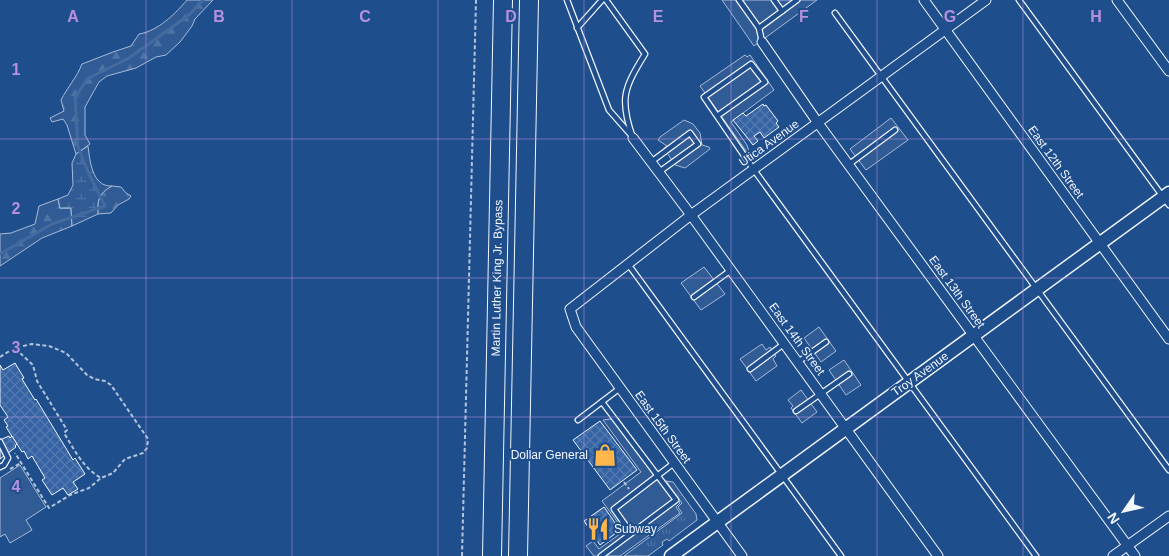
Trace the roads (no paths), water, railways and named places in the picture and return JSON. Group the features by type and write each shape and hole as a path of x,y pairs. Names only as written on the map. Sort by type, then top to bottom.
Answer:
{"highway":[{"name":"Martin Luther King Jr. Bypass","path":"492,556 503,0"},
{"name":"Martin Luther King Jr. Bypass","path":"518,556 528,0"}],"street":[{"name":"East 12th Street","path":"924,0 1169,339"},
{"name":"Utica Avenue","path":"570,309 691,215 986,0"},
{"path":"1117,0 1169,71"},
{"name":"East 13th Street","path":"762,42 848,165 1134,556"},
{"name":"East 14th Street","path":"633,138 785,343 938,556"},
{"name":"Troy Avenue","path":"671,556 1036,289 1167,198"},
{"name":"East 15th Street","path":"570,309 576,327 742,556"},
{"path":"1114,556 1169,516"}],"lane":[{"path":"567,0 609,110 633,138"},
{"path":"577,28 604,0 646,54 633,73 624,97 627,121 633,138"},
{"path":"739,0 759,28 762,42"},
{"path":"774,0 782,11"},
{"path":"759,28 797,0"},
{"path":"1019,0 1167,198"},
{"path":"835,13 1169,470"},
{"path":"718,116 765,82 751,64 704,98 754,170 1036,556"},
{"path":"848,165 895,130"},
{"path":"651,162 690,133 698,144 659,172"},
{"path":"628,264 841,556"},
{"path":"694,297 731,270"},
{"path":"798,362 826,342"},
{"path":"750,369 785,343"},
{"path":"796,411 849,374"},
{"path":"578,420 620,388"},
{"path":"600,556 676,500 602,402"},
{"path":"0,442 8,458 4,465 0,467"},
{"path":"631,533 614,509 674,463"}],"waterway":[{"path":"0,254 52,224 105,206 78,147 75,98 87,79 129,58 189,15 203,0"}],"place":[{"name":"Dollar General","path":"605,455"},
{"name":"Subway","path":"598,529"}]}
